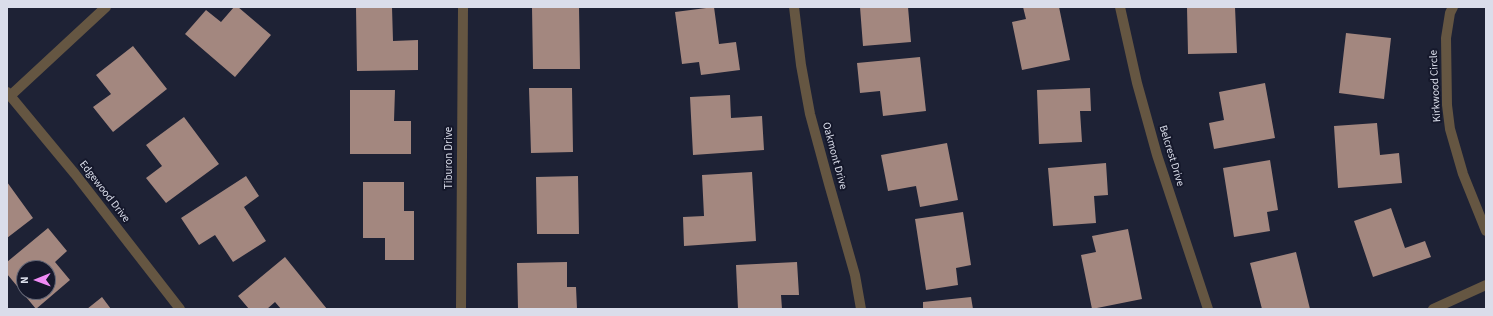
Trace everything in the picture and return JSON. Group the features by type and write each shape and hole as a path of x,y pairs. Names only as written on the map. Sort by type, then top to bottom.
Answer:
{"street":[{"path":"9,94 106,7"},
{"name":"Tiburon Drive","path":"461,309 463,7"},
{"name":"Oakmont Drive","path":"794,7 801,65 810,114 855,275 861,309"},
{"name":"Belcrest Drive","path":"1120,7 1137,83 1157,155 1208,309"},
{"name":"Kirkwood Circle","path":"1453,7 1450,13 1446,38 1446,105 1450,129 1463,174 1486,231"},
{"name":"Edgewood Drive","path":"9,94 75,174 180,309"},
{"path":"1433,309 1486,285"}],"building":[{"path":"234,7 238,7 271,35 235,77 185,34 206,10 221,22"},
{"path":"356,7 392,7 393,41 418,40 418,70 357,71"},
{"path":"532,7 579,7 580,69 533,69"},
{"path":"714,7 719,44 736,42 740,70 701,75 699,62 682,64 675,12"},
{"path":"860,7 908,7 911,42 863,46"},
{"path":"1023,7 1059,7 1070,60 1022,70 1012,22 1026,19"},
{"path":"1187,7 1235,7 1237,53 1188,54"},
{"path":"1346,33 1391,38 1384,99 1339,93"},
{"path":"133,46 167,89 113,132 93,107 111,94 96,75"},
{"path":"920,57 926,111 883,116 880,91 860,93 857,63"},
{"path":"1265,83 1275,138 1214,149 1209,123 1224,120 1219,92"},
{"path":"529,88 572,88 573,152 531,153"},
{"path":"1090,88 1091,111 1080,111 1082,142 1039,144 1037,90"},
{"path":"350,90 395,90 394,121 411,121 411,154 350,154"},
{"path":"730,95 731,118 762,116 764,150 693,155 690,97"},
{"path":"184,117 219,164 166,203 146,178 162,166 146,145"},
{"path":"1377,123 1380,155 1399,153 1402,183 1338,188 1334,126"},
{"path":"947,143 958,200 920,207 916,186 888,191 881,155"},
{"path":"1270,160 1278,210 1267,212 1270,231 1234,237 1223,168"},
{"path":"1106,163 1108,195 1094,196 1096,223 1053,226 1048,168"},
{"path":"752,172 756,241 684,246 683,217 704,216 702,175"},
{"path":"246,176 259,196 244,207 266,241 233,262 215,235 199,245 181,218"},
{"path":"578,176 579,234 537,234 536,177"},
{"path":"7,182 33,218 7,238"},
{"path":"363,182 404,182 404,211 414,211 414,260 385,260 385,238 363,238"},
{"path":"1391,208 1405,248 1425,241 1431,257 1373,277 1354,221"},
{"path":"963,212 971,265 956,268 958,285 926,290 915,219"},
{"path":"48,228 67,251 56,261 16,260 16,285 7,274 7,262"},
{"path":"1128,229 1142,299 1092,309 1081,255 1096,252 1092,236"},
{"path":"1296,252 1310,309 1262,309 1250,263"},
{"path":"285,257 327,309 281,309 275,302 267,309 249,309 238,296"},
{"path":"567,262 567,287 576,287 577,309 518,309 517,263"},
{"path":"797,262 799,295 781,295 782,309 738,309 736,265"},
{"path":"56,263 70,280 56,292"},
{"path":"102,297 111,309 87,309"},
{"path":"971,297 973,309 923,309 923,302"},
{"path":"29,300 47,300 36,309"}]}
